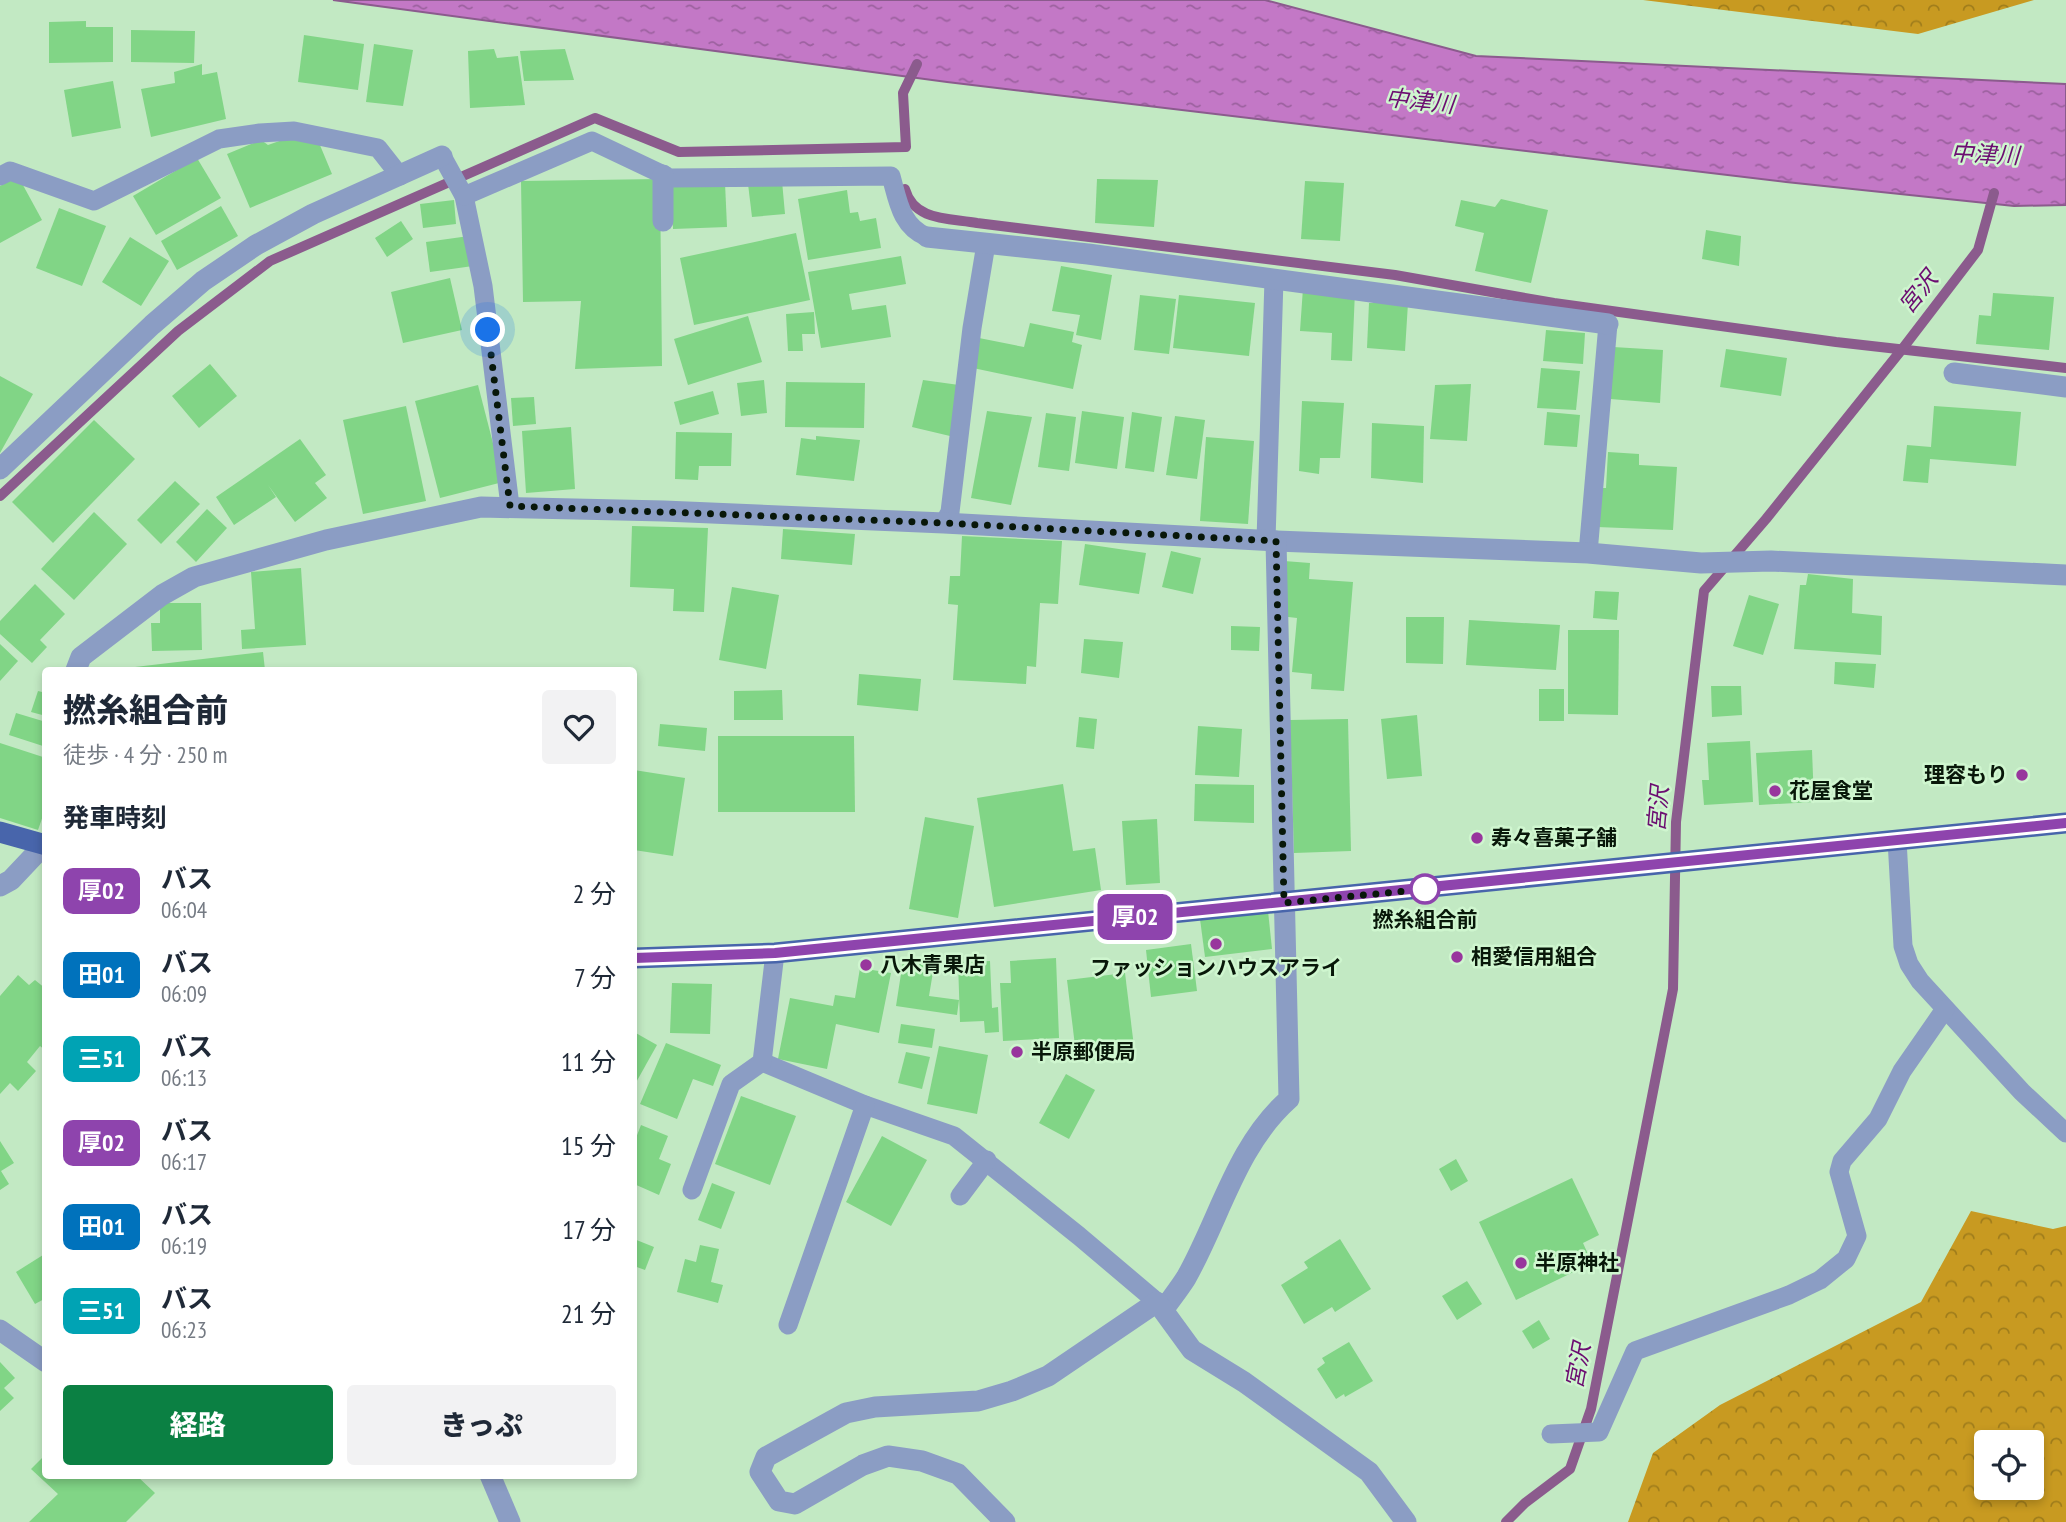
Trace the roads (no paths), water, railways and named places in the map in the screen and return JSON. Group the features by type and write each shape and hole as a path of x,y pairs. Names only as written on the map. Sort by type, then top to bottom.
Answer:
{"main road":[{"path":"637,958 775,953 2066,823"},
{"path":"0,832 42,844"}],"street":[{"path":"0,469 152,324 203,281 256,245 313,215 442,156"},
{"path":"663,175 663,221"},
{"path":"927,237 1088,254 1608,324"},
{"path":"1954,373 2066,387"},
{"path":"77,667 81,657 162,595 194,577 326,540 481,507 944,523 1271,541 1588,553 1701,563 1771,561 2066,575"},
{"path":"1005,1522 958,1474 922,1461 888,1456 863,1465 795,1504 779,1501 760,1472 766,1457 846,1413 875,1407 978,1401 1012,1391 1048,1376 1161,1305 1186,1278 1244,1155 1277,1110 1289,1099 1271,541"},
{"path":"0,886 10,880 42,848"},
{"path":"1161,1305 1192,1350 1244,1382 1369,1472 1406,1522"},
{"path":"0,1330 42,1359"},
{"path":"492,1479 510,1522"}],"lane":[{"path":"0,176 10,171 94,201 219,139 294,131 378,148 400,176"},
{"path":"464,197 592,141 670,178 891,176 903,218 915,232 927,237"},
{"path":"442,156 464,197 482,286 510,506"},
{"path":"944,523 950,512 972,328 986,244"},
{"path":"1271,541 1274,279"},
{"path":"1588,553 1608,324"},
{"path":"1896,840 1903,946 1909,964 1920,981 2022,1093 2066,1133"},
{"path":"692,1190 731,1084 762,1062 775,953"},
{"path":"1551,1434 1599,1432 1635,1351 1789,1295 1820,1280 1846,1259 1857,1236 1839,1172 1842,1161 1878,1119 1902,1071 1945,1009"},
{"path":"762,1062 865,1105 954,1136 987,1160 1161,1305"},
{"path":"788,1325 865,1105"},
{"path":"960,1196 987,1160"}],"water":[{"name":"中津川","path":"333,0 1265,0 1476,56 2066,84 2066,205 2014,206 1786,182 947,82"}],"waterway":[{"path":"0,496 178,331 270,261 595,118 679,152 906,147 903,93 917,64"},
{"path":"905,189 909,199 924,213 944,218 1395,275 1554,303 1836,342 2066,368"},
{"name":"宮沢","path":"1506,1522 1525,1503 1570,1469 1591,1409 1673,989 1676,822 1704,591 1766,519 1978,250 1994,193"}],"place":[{"name":"理容もり","path":"2022,775"},
{"name":"花屋食堂","path":"1775,791"},
{"name":"寿々喜菓子舗","path":"1477,838"},
{"name":"撚糸組合前","path":"1425,889"},
{"name":"ファッションハウスアライ","path":"1216,944"},
{"name":"相愛信用組合","path":"1457,957"},
{"name":"八木青果店","path":"866,965"},
{"name":"半原郵便局","path":"1017,1052"},
{"name":"半原神社","path":"1521,1263"}]}
